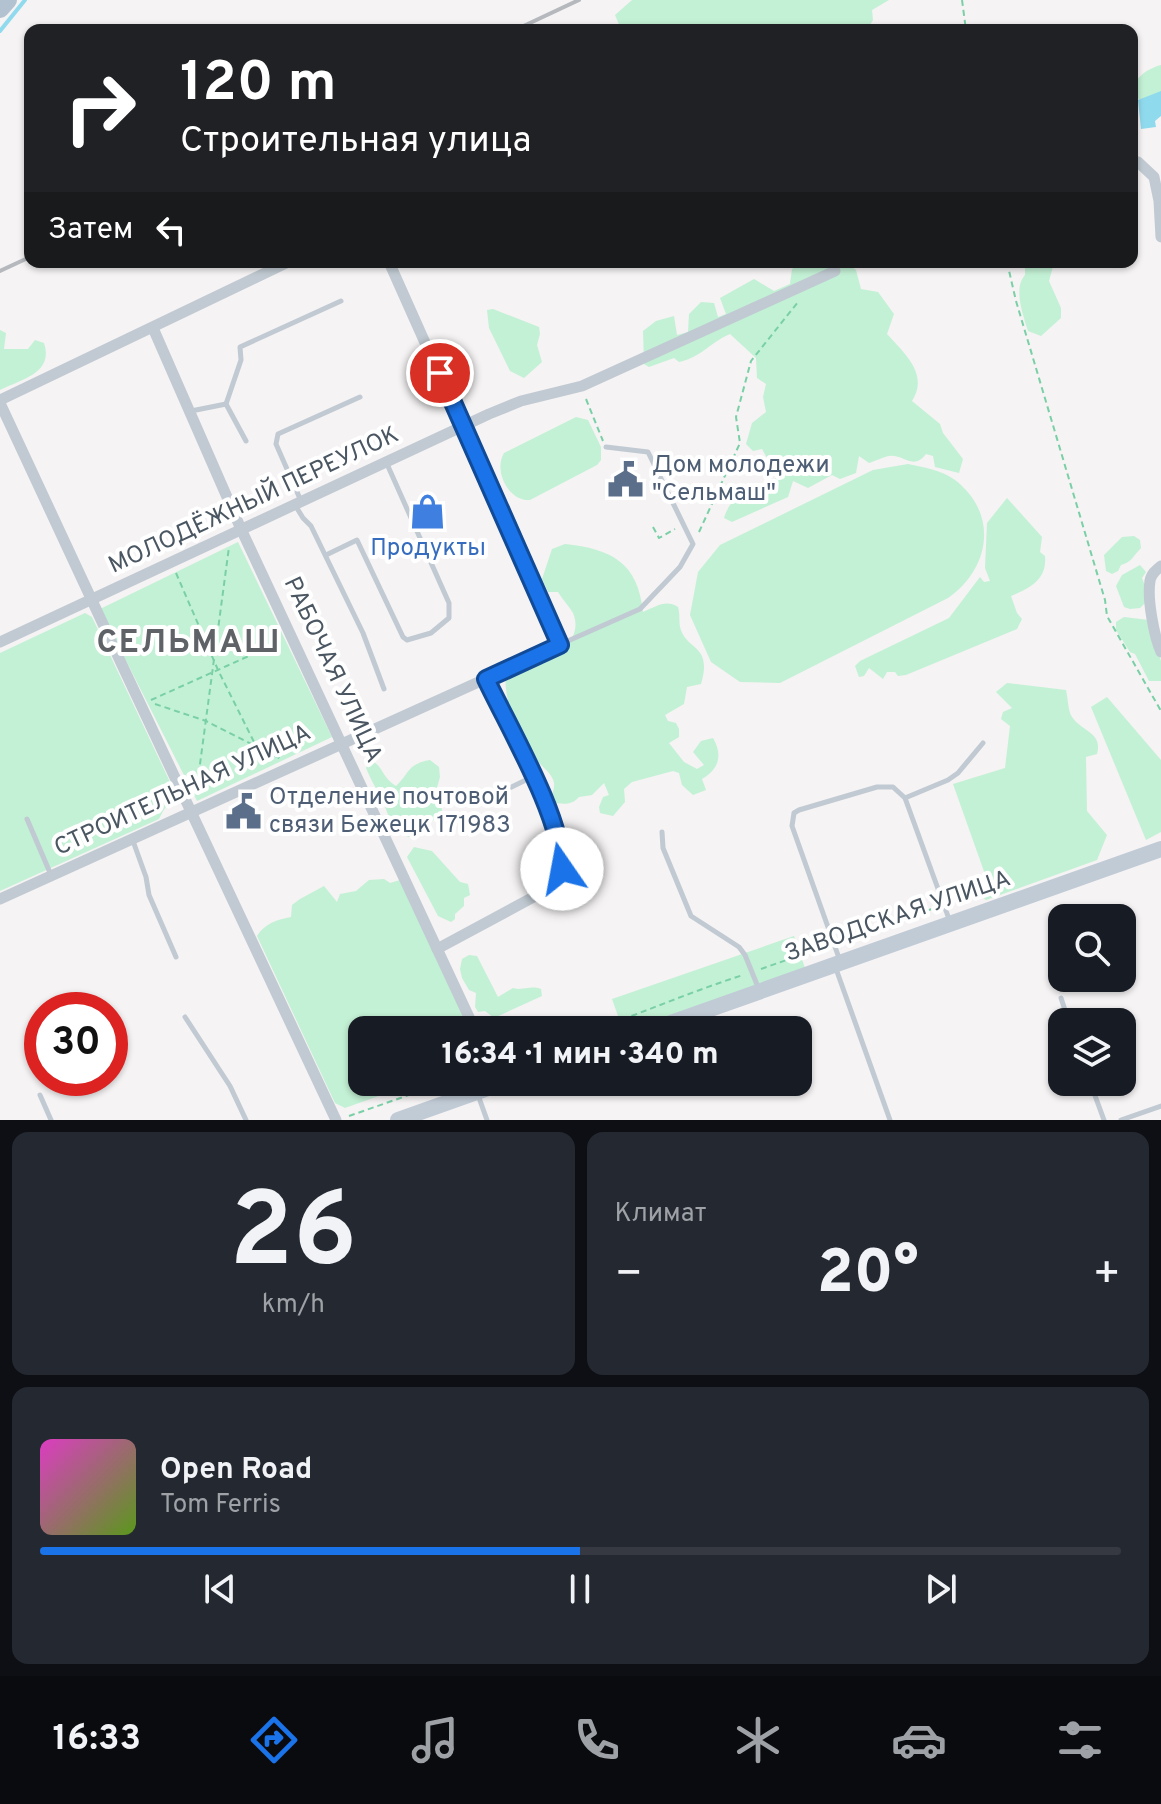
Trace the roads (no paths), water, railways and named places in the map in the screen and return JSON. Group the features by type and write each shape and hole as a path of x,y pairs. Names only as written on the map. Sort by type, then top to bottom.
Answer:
{"main road":[{"path":"0,9 8,0"}],"street":[{"path":"1138,162 1154,177 1161,237"},
{"path":"276,268 0,402 336,1120"},
{"path":"392,268 560,645"},
{"name":"МОЛОДЁЖНЫЙ ПЕРЕУЛОК","path":"0,642 521,401 582,386 835,271"},
{"name":"РАБОЧАЯ УЛИЦА","path":"153,328 190,412 236,532 292,636 468,1016"},
{"path":"1161,566 1153,573 1150,582 1155,639 1161,652"},
{"name":"СТРОИТЕЛЬНАЯ УЛИЦА","path":"0,899 560,645"},
{"path":"437,949 554,886 562,869 562,855 548,807 486,679"},
{"name":"ЗАВОДСКАЯ УЛИЦА","path":"691,1016 1161,849"},
{"path":"398,1120 466,1096"}],"lane":[{"path":"246,441 226,404 241,360 240,347 341,301"},
{"path":"360,397 278,434 276,444 303,518 311,526 363,633 384,689"},
{"path":"190,412 226,404"},
{"path":"560,645 640,609 680,567 693,544 648,452 606,447"},
{"path":"326,555 357,540 407,640 431,633 449,618 449,603 387,463"},
{"path":"905,798 958,773 983,743"},
{"path":"477,804 533,777"},
{"path":"890,1120 792,826 794,813 877,787 893,787 905,798 950,924"},
{"path":"27,819 51,876"},
{"path":"662,832 663,848 691,916 739,947 759,992"},
{"path":"133,840 149,895 176,957"},
{"path":"1061,998 1064,1008"},
{"path":"185,1017 230,1086 246,1120"},
{"path":"40,1096 51,1120"},
{"path":"478,1096 487,1120"},
{"path":"1095,1096 1104,1120"},
{"path":"1121,1120 1161,1106"}],"water":[{"path":"1161,91 1161,116 1155,121 1156,127 1141,129 1138,100"}],"waterway":[{"path":"0,31 25,0"}],"railway":[{"path":"528,24 579,0"},
{"path":"0,271 24,260"}],"place":[{"name":"Дом молодежи \"Сельмаш\"","path":"626,480"},
{"name":"Продукты","path":"428,512"},
{"name":"Отделение почтовой связи Бежецк 171983","path":"243,812"}],"district":[{"name":"СЕЛЬМАШ","path":"189,644"}]}
